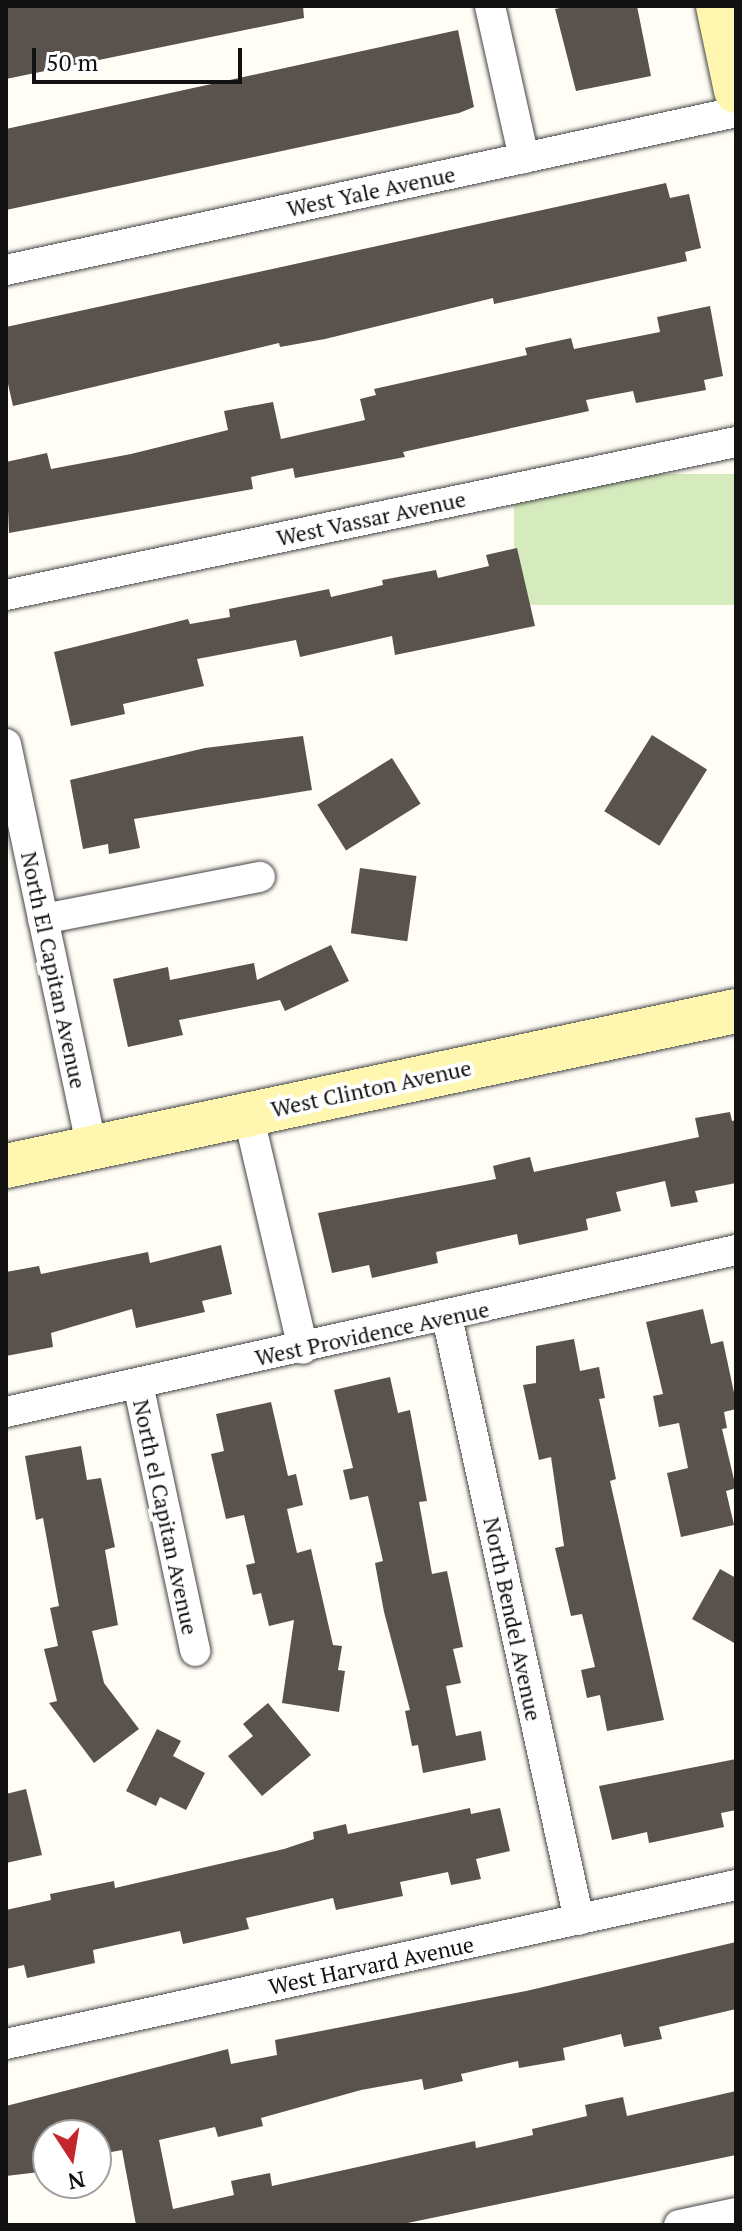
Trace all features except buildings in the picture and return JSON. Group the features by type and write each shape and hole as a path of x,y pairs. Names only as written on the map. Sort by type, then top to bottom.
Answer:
{"main road":[{"path":"718,6 736,91"},
{"name":"West Clinton Avenue","path":"6,1166 736,1011"}],"street":[{"path":"490,6 524,158"},
{"name":"West Yale Avenue","path":"6,270 736,112"},
{"name":"West Vassar Avenue","path":"6,595 736,442"},
{"name":"North El Capitan Avenue","path":"6,744 92,1149"},
{"path":"43,919 260,877"},
{"path":"248,1114 303,1349"},
{"name":"West Providence Avenue","path":"6,1412 303,1349 736,1250"},
{"name":"North Bendel Avenue","path":"447,1317 579,1920"},
{"name":"North el Capitan Avenue","path":"138,1384 195,1651"},
{"name":"West Harvard Avenue","path":"6,2044 736,1885"},
{"path":"679,2225 736,2213"}],"green space":[{"path":"514,474 736,474 736,605 514,605"}]}
